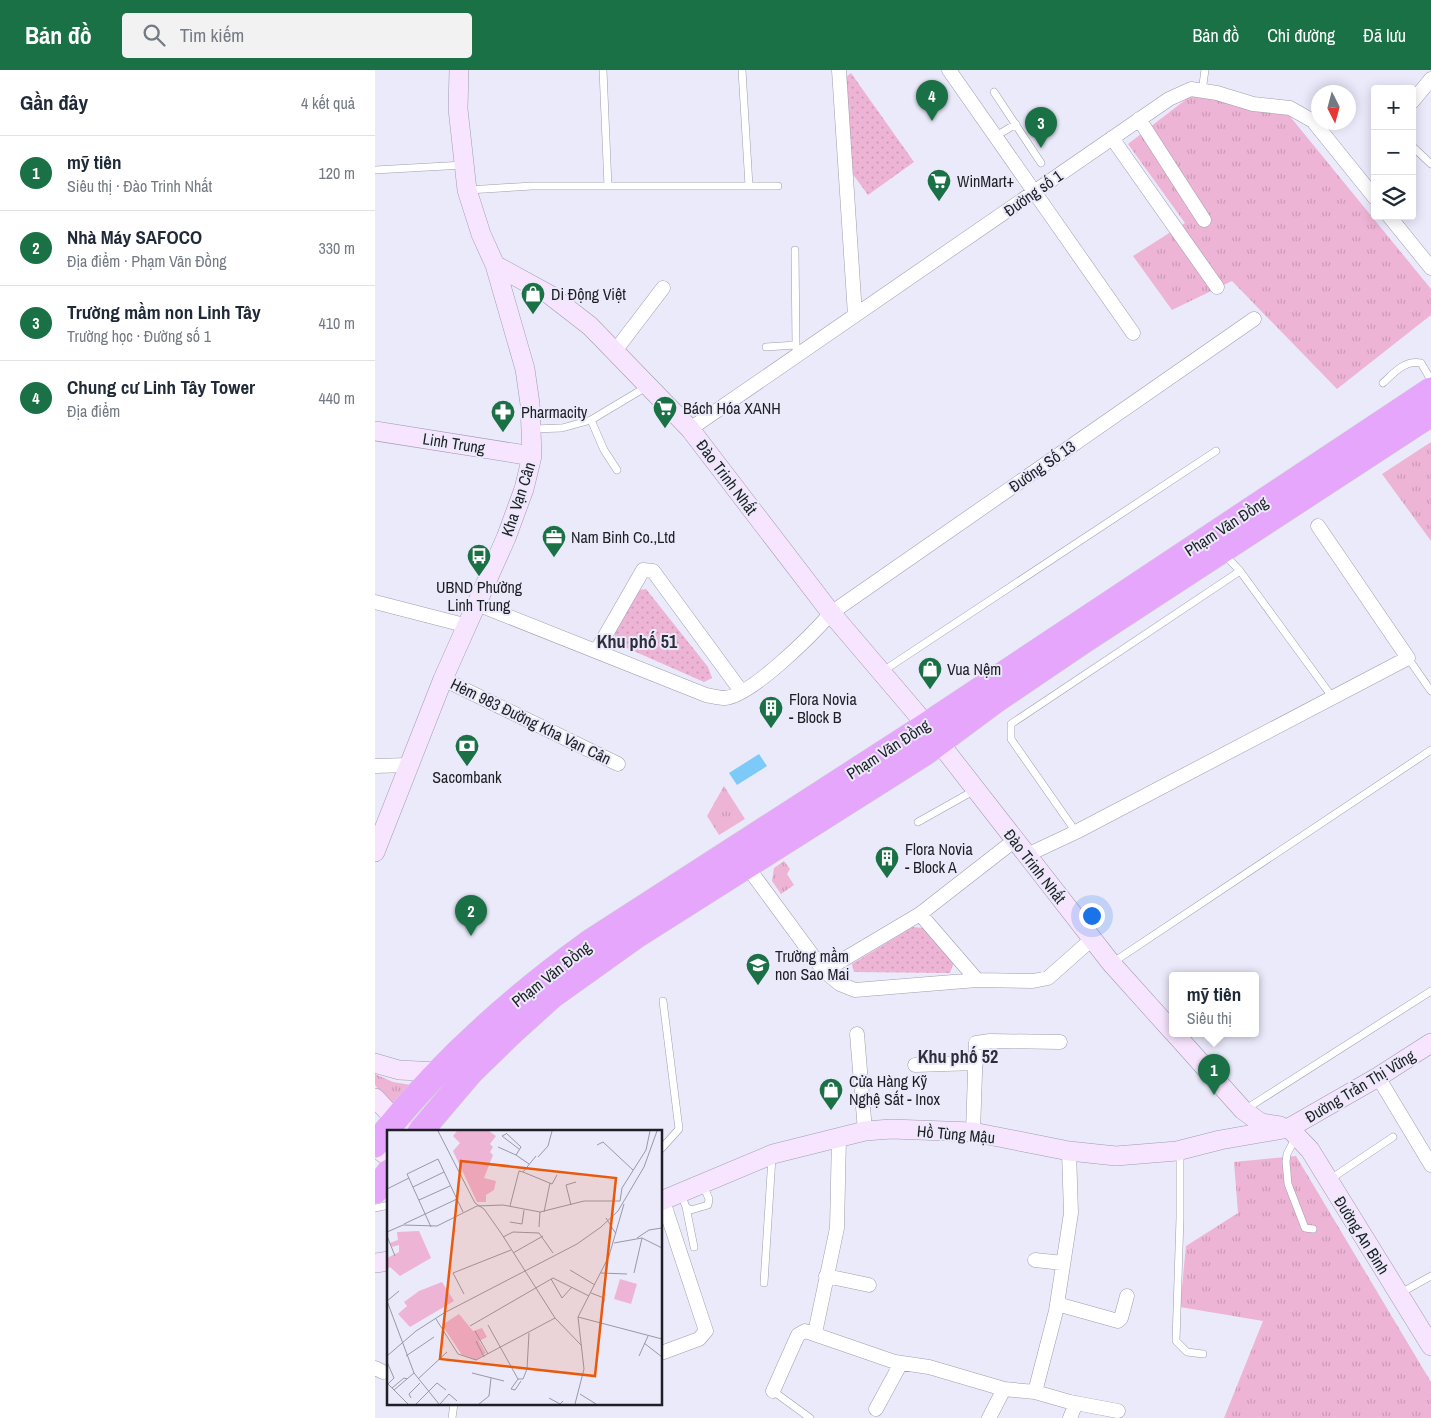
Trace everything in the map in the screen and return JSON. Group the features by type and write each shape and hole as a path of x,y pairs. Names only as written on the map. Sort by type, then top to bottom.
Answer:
{"highway":[{"name":"Phạm Văn Đồng","path":"422,1130 471,1072 552,996 636,936 746,865 806,830 932,735 1431,390"},
{"name":"Phạm Văn Đồng","path":"401,1125 439,1072 539,979 590,942 932,735 995,701 1431,414"},
{"name":"Phạm Văn Đồng","path":"375,1146 387,1136"},
{"path":"375,1191 387,1175"}],"street":[{"name":"Kha Vạn Cân","path":"375,852 443,679 506,538 524,489 532,456 532,429 525,369 495,265 481,234 467,190 458,108 459,70"},
{"path":"839,70 855,315"},
{"path":"949,70 1133,333"},
{"path":"1416,97 1431,79"},
{"name":"Đường số 1","path":"690,429 796,350 855,315 1169,99 1191,89 1217,93 1253,104 1290,108 1313,121 1371,193"},
{"path":"1139,119 1204,220"},
{"path":"1112,138 1217,287"},
{"path":"1392,220 1431,268"},
{"name":"Đào Trinh Nhất","path":"495,265 550,295 590,326 690,429 831,614 932,735 1111,963 1169,1027"},
{"path":"615,351 663,288"},
{"name":"Đường Số 13","path":"477,604 597,650 706,696 727,698 765,677 811,636 831,614 1254,319"},
{"name":"Linh Trung","path":"375,431 532,456"},
{"path":"1027,855 1075,832 1408,658 1319,526"},
{"path":"597,650 643,570 653,571 741,690"},
{"path":"375,602 468,626"},
{"name":"Hẻm 983 Đường Kha Vạn Cân","path":"443,679 618,764"},
{"path":"375,766 409,765"},
{"path":"824,971 920,914 1015,840"},
{"path":"746,865 824,971 840,984 855,990 977,980 1033,981 1047,978 1092,939"},
{"path":"920,914 977,980"},
{"path":"857,1034 865,1131"},
{"name":"Đào Trinh Nhất","path":"1178,1037 1243,1110 1261,1123 1293,1132"},
{"path":"973,1132 976,1043 990,1041 1060,1042"},
{"name":"Đường Trần Thị Vững","path":"1293,1132 1431,1043"},
{"path":"375,1063 399,1070 439,1072"},
{"path":"915,1065 976,1063"},
{"path":"1378,1077 1430,1160"},
{"path":"375,1098 401,1125"},
{"name":"Hồ Tùng Mậu","path":"663,1201 684,1200 703,1185 773,1154 865,1131 891,1129 973,1132 1069,1151 1116,1156 1180,1150 1220,1140 1293,1132"},
{"name":"Đường An Bình","path":"1293,1132 1311,1150 1431,1346"},
{"path":"815,1332 837,1228 839,1137"},
{"path":"375,1146 387,1155"},
{"path":"1035,1392 1057,1304 1071,1213 1069,1151"},
{"path":"663,1204 706,1331 699,1339 663,1352"},
{"path":"1035,1260 1063,1263"},
{"path":"826,1276 869,1285"},
{"path":"1057,1304 1118,1321 1121,1318 1127,1296"},
{"path":"773,1391 800,1332 815,1332 901,1363 929,1367 1004,1389 1035,1392 1117,1414"},
{"path":"876,1408 901,1363"},
{"path":"989,1418 1004,1389"},
{"path":"1070,1418 1076,1403"}],"lane":[{"path":"603,70 608,186"},
{"path":"742,70 749,186"},
{"path":"1202,91 1205,70"},
{"path":"994,92 1041,163"},
{"path":"996,136 1016,124"},
{"path":"1416,150 1431,164"},
{"path":"375,170 465,165"},
{"path":"467,190 532,186 778,186"},
{"path":"766,347 796,350 795,250"},
{"path":"1383,384 1401,366 1413,362 1421,363 1431,380"},
{"path":"532,429 562,428 591,420 649,385"},
{"path":"591,420 604,450 617,470"},
{"path":"880,672 1216,452"},
{"path":"1223,552 1333,698"},
{"path":"1075,832 1011,739 1011,724 1239,571"},
{"path":"1408,658 1431,691"},
{"path":"1111,963 1431,750"},
{"path":"919,822 976,790"},
{"path":"1243,1110 1431,991"},
{"path":"663,1001 679,1129 663,1147"},
{"path":"1293,1132 1287,1154 1288,1184 1305,1228 1313,1229"},
{"path":"1329,1180 1393,1136"},
{"path":"1180,1150 1175,1342 1187,1352 1203,1354"},
{"path":"764,1283 773,1154"},
{"path":"684,1200 694,1247"},
{"path":"1399,1295 1431,1276"},
{"path":"773,1391 810,1418"}],"green space":[{"path":"851,73 914,162 868,195 852,173 846,77"},
{"path":"1193,94 1288,114 1371,216 1371,220 1375,220 1431,289 1431,315 1337,389 1232,281 1172,310 1133,256 1185,223 1128,144"},
{"path":"1431,442 1431,541 1382,474"},
{"path":"646,589 708,667 712,678 704,682 620,645 615,640 615,632 638,590"},
{"path":"724,786 745,819 719,835 707,816"},
{"path":"784,861 790,869 787,874 794,885 781,894 772,881 774,868"},
{"path":"913,927 923,928 954,962 950,973 854,972 852,964"},
{"path":"375,1074 393,1082 411,1085 393,1109 375,1085"},
{"path":"1296,1156 1431,1382 1431,1418 1224,1418 1263,1321 1180,1307 1186,1246 1238,1213 1234,1162"}],"water":[{"path":"759,754 767,766 737,785 729,773"}],"place":[{"name":"Chung cư Linh Tây Tower","path":"932,121"},
{"name":"Trường mầm non Linh Tây","path":"1041,148"},
{"name":"WinMart+","path":"939,202"},
{"name":"Di Động Việt","path":"533,315"},
{"name":"Bách Hóa XANH","path":"665,429"},
{"name":"Pharmacity","path":"503,433"},
{"name":"Nam Binh Co.,Ltd","path":"554,558"},
{"name":"UBND Phường Linh Trung","path":"479,577"},
{"name":"Vua Nệm","path":"930,690"},
{"name":"Flora Novia - Block B","path":"771,729"},
{"name":"Sacombank","path":"467,767"},
{"name":"Flora Novia - Block A","path":"887,879"},
{"name":"Nhà Máy SAFOCO","path":"471,936"},
{"name":"Trường mầm non Sao Mai","path":"758,986"},
{"name":"mỹ tiên","path":"1214,1095"},
{"name":"Cửa Hàng Kỹ Nghệ Sắt - Inox","path":"831,1111"}],"district":[{"name":"Khu phố 51","path":"637,642"},
{"name":"Khu phố 52","path":"958,1057"}]}
